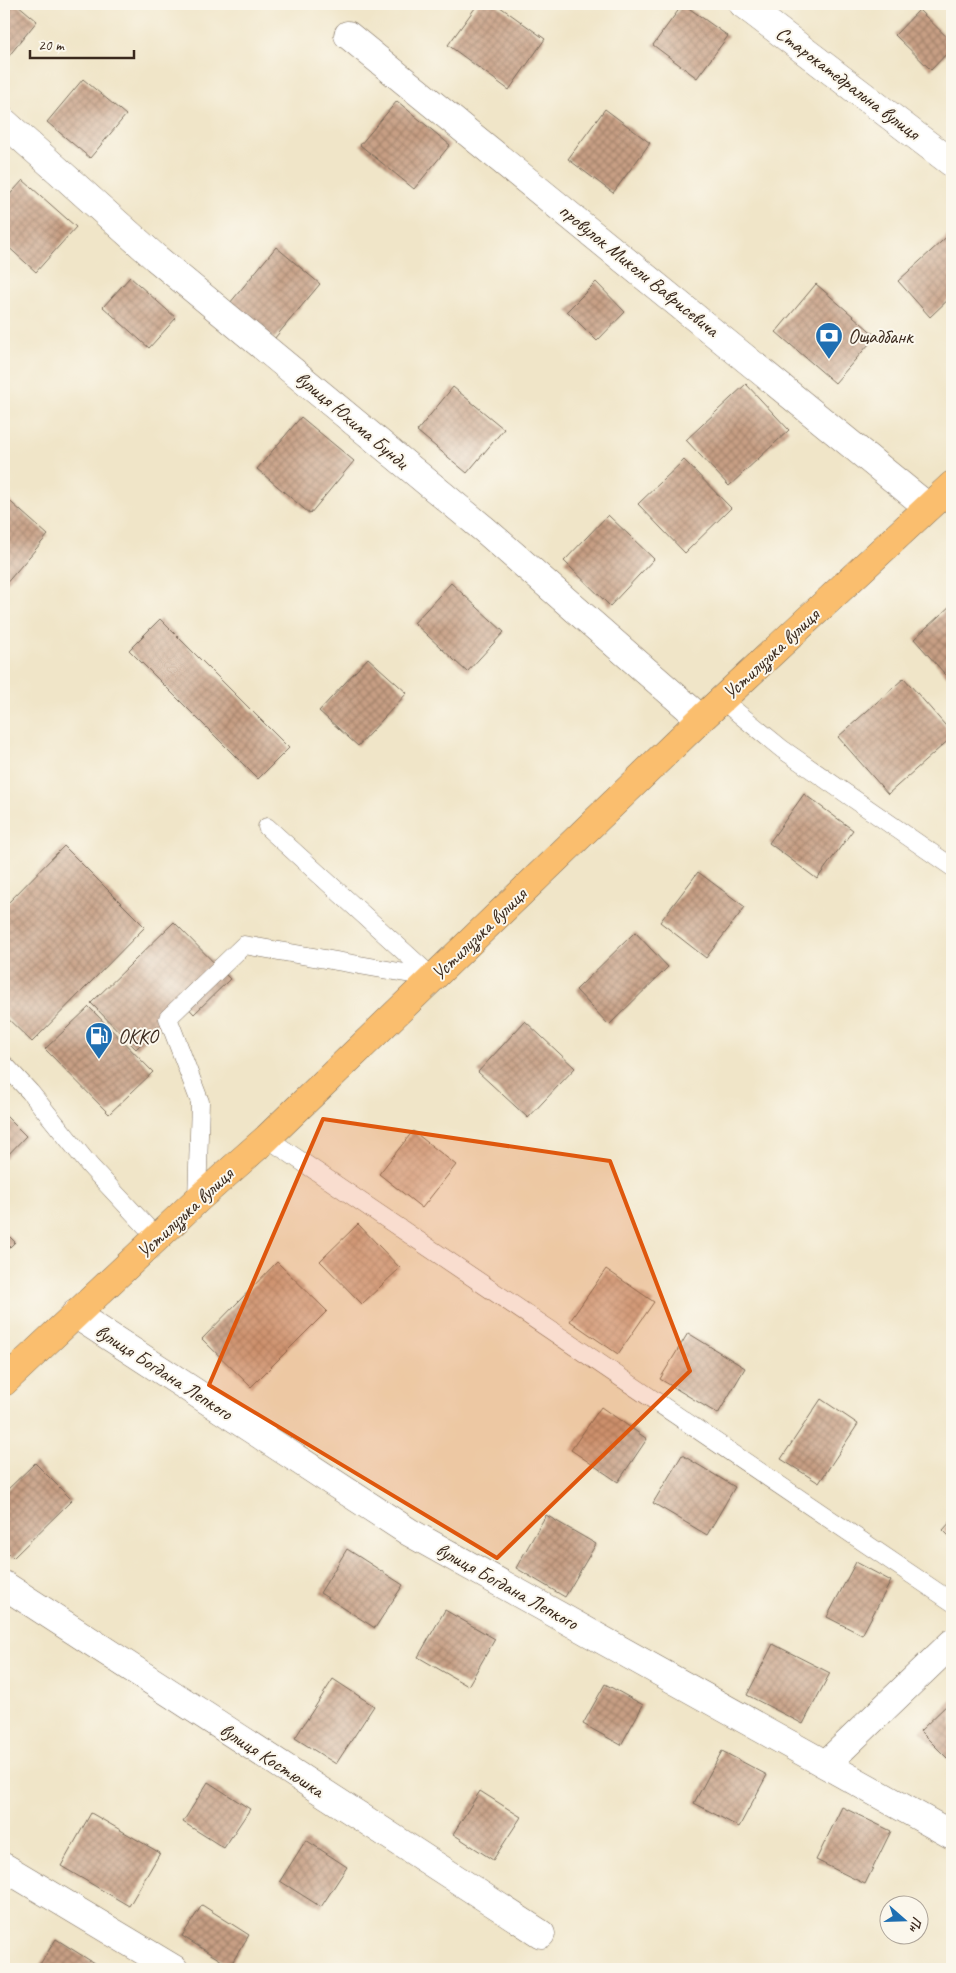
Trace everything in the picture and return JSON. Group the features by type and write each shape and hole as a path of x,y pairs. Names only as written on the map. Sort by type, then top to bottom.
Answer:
{"main road":[{"name":"Устилузька вулиця","path":"4,1382 197,1200 267,1138 701,719 952,484"}],"street":[{"name":"Старокатедральна вулиця","path":"743,4 952,163"},
{"name":"провулок Миколи Ваврисевича","path":"348,35 928,507"},
{"name":"вулиця Юхима Бунди","path":"4,122 156,258 485,530 701,719"},
{"name":"вулиця Богдана Лепкого","path":"75,1314 409,1532 952,1835"},
{"name":"вулиця Костюшка","path":"4,1585 541,1934"},
{"path":"826,1764 952,1643"},
{"path":"4,1867 174,1969"}],"lane":[{"path":"722,700 782,749 952,867"},
{"path":"267,827 434,978"},
{"path":"197,1200 200,1102 168,1018 244,945 434,978"},
{"path":"4,1064 30,1092 90,1166 157,1238"},
{"path":"267,1138 952,1602"}],"highlighted area":[{"path":"323,1119 610,1161 690,1371 497,1558 209,1385"}],"building":[{"path":"4,4 17,4 37,21 4,62"},
{"path":"478,4 496,4 545,39 509,90 448,45"},
{"path":"683,4 728,36 697,78 653,45"},
{"path":"919,10 952,42 952,48 931,70 895,35"},
{"path":"83,79 126,115 90,158 47,122"},
{"path":"397,101 450,145 414,189 360,145"},
{"path":"605,109 650,143 613,193 568,159"},
{"path":"23,180 76,227 36,272 4,243 4,201"},
{"path":"952,232 952,296 930,317 898,281"},
{"path":"276,247 320,284 274,339 230,303"},
{"path":"130,277 176,318 149,348 103,307"},
{"path":"596,282 625,312 597,341 567,311"},
{"path":"816,284 876,336 835,383 776,332"},
{"path":"746,384 789,430 729,486 686,440"},
{"path":"453,387 504,429 467,473 417,431"},
{"path":"301,417 354,461 310,514 257,469"},
{"path":"684,460 731,508 685,553 638,504"},
{"path":"4,496 48,535 4,586"},
{"path":"608,515 654,559 610,606 564,561"},
{"path":"451,583 504,632 467,672 414,623"},
{"path":"952,604 952,682 914,639"},
{"path":"160,619 289,748 258,779 129,650"},
{"path":"368,658 407,693 358,746 319,711"},
{"path":"904,678 952,733 952,737 888,794 838,737"},
{"path":"804,794 853,830 817,879 769,843"},
{"path":"64,846 145,927 32,1042 4,1015 4,907"},
{"path":"698,872 745,907 706,958 660,922"},
{"path":"174,922 230,979 194,1014 183,1002 136,1049 91,1003"},
{"path":"635,932 668,967 609,1025 576,990"},
{"name":"ОККО","path":"89,1007 153,1072 109,1114 45,1049"},
{"path":"525,1021 575,1068 528,1118 478,1072"},
{"path":"4,1114 26,1136 4,1159"},
{"path":"413,1131 456,1165 422,1208 379,1174"},
{"path":"358,1224 400,1268 362,1304 320,1261"},
{"path":"4,1231 15,1242 4,1253"},
{"path":"277,1262 327,1311 251,1387 202,1339"},
{"path":"606,1269 654,1302 618,1354 570,1321"},
{"path":"688,1333 745,1368 718,1414 660,1379"},
{"path":"821,1399 858,1424 819,1483 781,1459"},
{"path":"601,1407 647,1439 618,1482 571,1450"},
{"path":"682,1455 735,1487 707,1535 653,1503"},
{"path":"35,1463 72,1500 13,1558 4,1549 4,1493"},
{"path":"546,1515 596,1544 565,1597 516,1568"},
{"path":"952,1520 952,1539 943,1530"},
{"path":"347,1549 403,1585 375,1628 320,1593"},
{"path":"856,1562 891,1581 862,1635 827,1617"},
{"path":"445,1610 495,1639 468,1686 418,1657"},
{"path":"773,1644 830,1673 803,1724 747,1695"},
{"path":"333,1679 374,1706 336,1764 295,1738"},
{"path":"605,1684 643,1705 621,1745 583,1724"},
{"path":"952,1700 952,1763 920,1731"},
{"path":"722,1751 767,1775 739,1827 694,1803"},
{"path":"208,1782 250,1809 224,1848 183,1822"},
{"path":"480,1791 521,1817 493,1860 453,1834"},
{"path":"842,1807 891,1831 865,1884 816,1860"},
{"path":"91,1813 160,1853 129,1906 61,1866"},
{"path":"306,1840 347,1867 321,1907 280,1881"},
{"path":"202,1905 249,1935 230,1966 182,1936"},
{"path":"56,1939 97,1965 94,1969 37,1969"}],"place":[{"name":"Ощадбанк","path":"829,360"},
{"name":"ОККО","path":"99,1060"}]}
